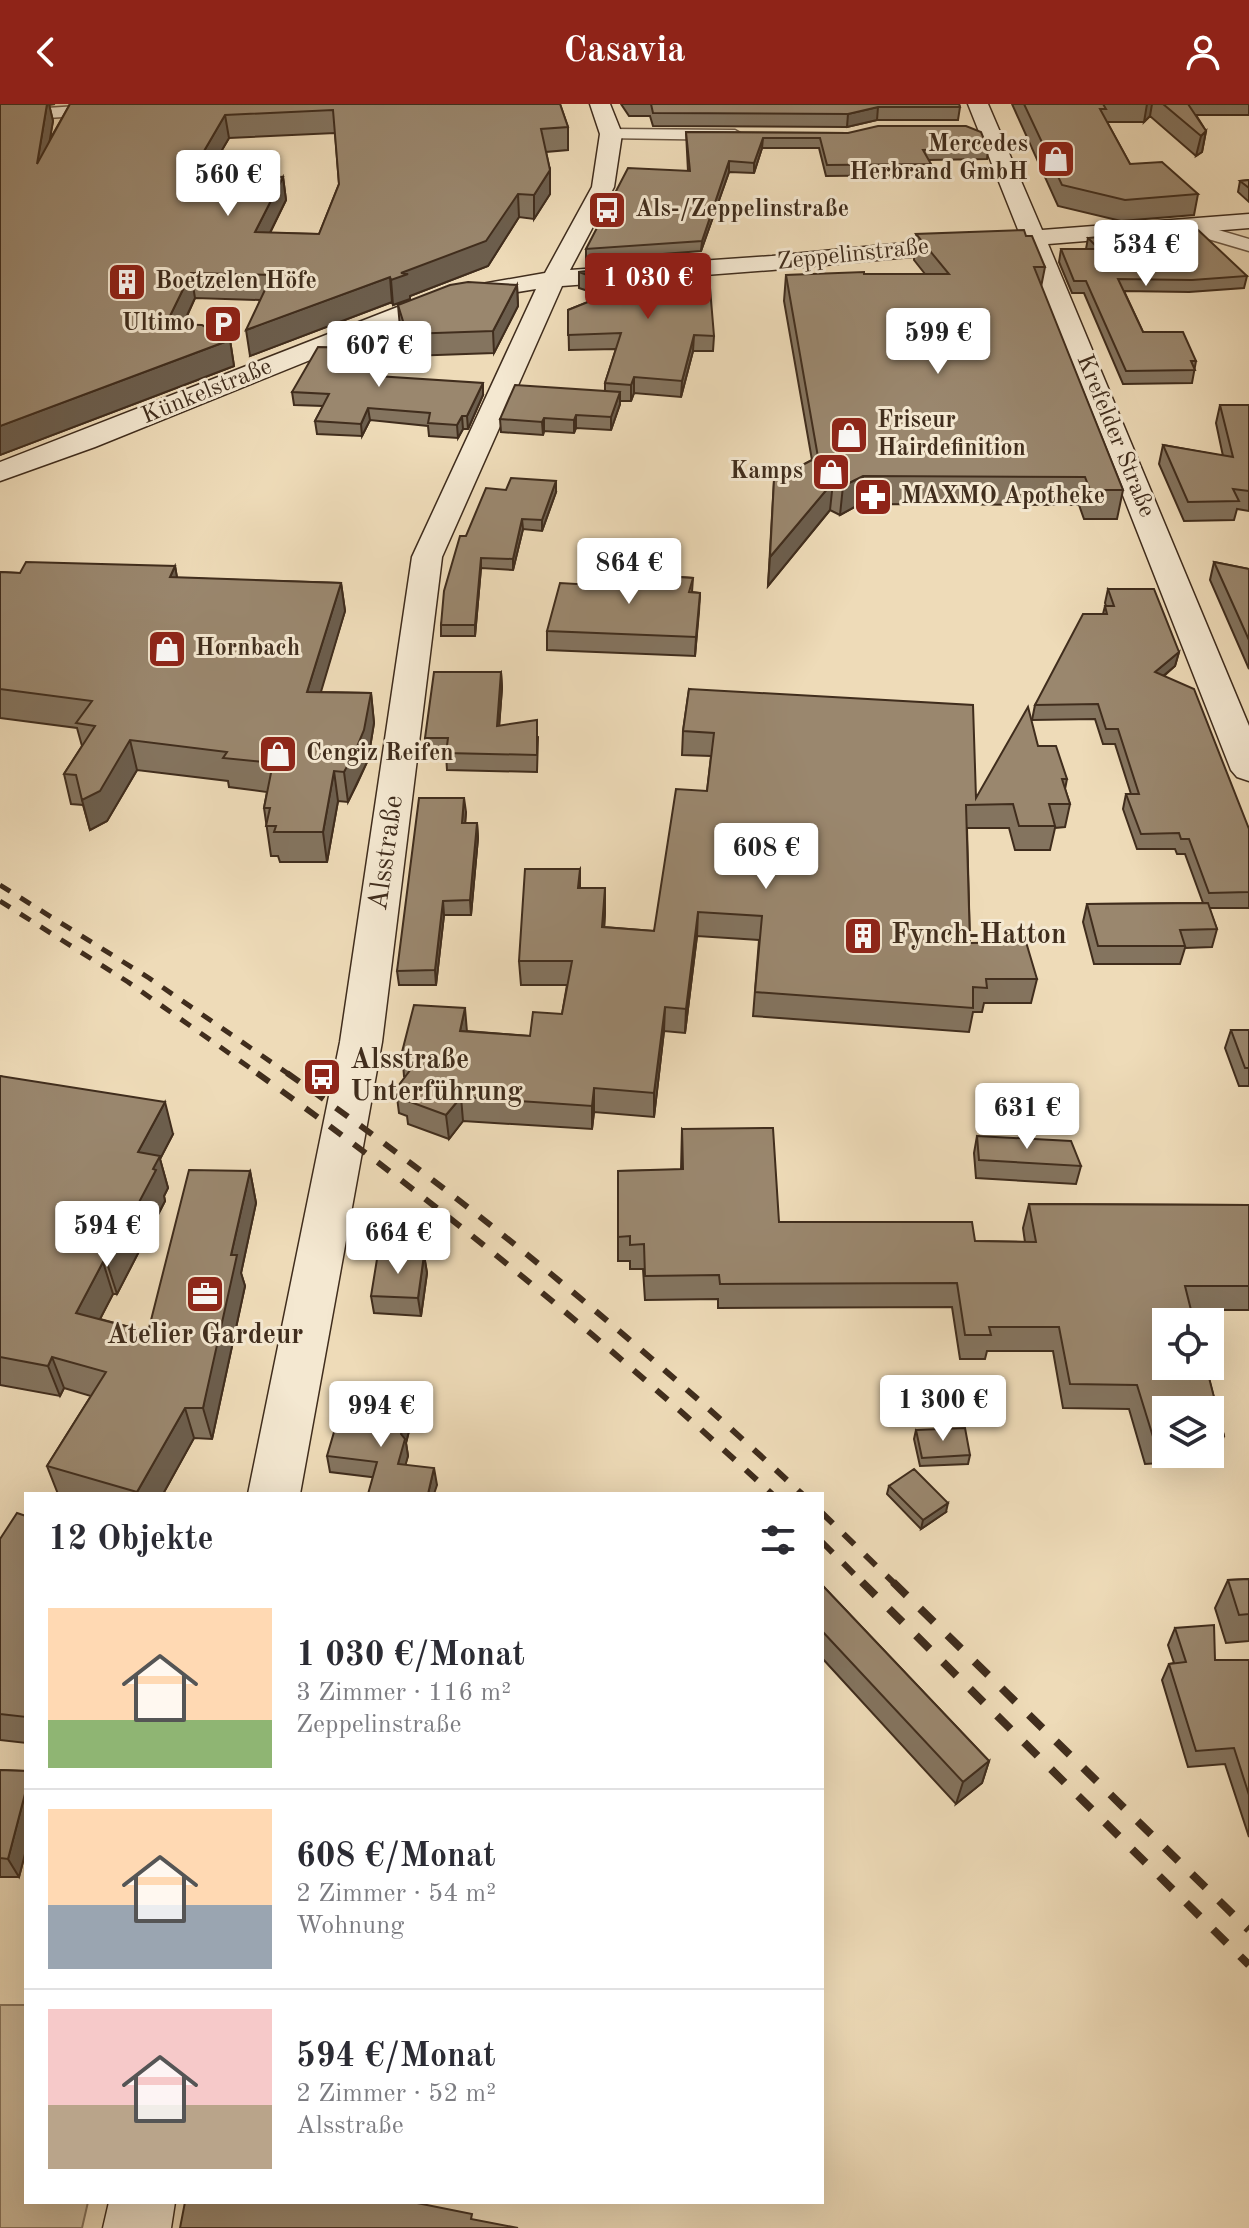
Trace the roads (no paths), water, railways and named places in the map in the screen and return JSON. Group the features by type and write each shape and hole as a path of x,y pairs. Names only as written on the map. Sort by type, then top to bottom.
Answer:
{"street":[{"path":"3,120 66,108 189,104"},
{"name":"Krefelder Straße","path":"978,104 979,128 1035,239 1249,770"},
{"path":"606,119 748,135"},
{"name":"Alsstraße","path":"274,1492 361,1042 427,557 546,292 603,187 606,119"},
{"path":"944,245 1008,223 1020,206 1040,218 1080,225 1162,230"},
{"name":"Zeppelinstraße","path":"546,292 944,245 1249,221"},
{"path":"1188,227 1249,245"},
{"path":"482,289 520,272 574,241"},
{"name":"Künkelstraße","path":"0,472 445,297 482,289 546,292"},
{"path":"137,2228 142,2204"}],"railway":[{"path":"0,885 149,978 290,1075"},
{"path":"0,901 128,982 260,1075"},
{"path":"257,1073 391,1172 521,1276 648,1383 770,1492"},
{"path":"287,1073 421,1171 552,1274 679,1382 800,1492"},
{"path":"824,1515 895,1584"},
{"path":"824,1544 862,1582"},
{"path":"862,1582 1249,1965"},
{"path":"893,1582 1249,1930"}],"place":[{"name":"Mercedes Herbrand GmbH","path":"1056,159"},
{"name":"Als-/Zeppelinstraße","path":"607,210"},
{"name":"Boetzelen Höfe","path":"127,282"},
{"name":"Ultimo","path":"223,324"},
{"name":"Friseur Hairdefinition","path":"849,435"},
{"name":"Kamps","path":"831,472"},
{"name":"MAXMO Apotheke","path":"873,497"},
{"name":"Hornbach","path":"167,649"},
{"name":"Cengiz Reifen","path":"278,754"},
{"name":"Fynch-Hatton","path":"863,936"},
{"name":"Alsstraße Unterführung","path":"322,1077"},
{"name":"Atelier Gardeur","path":"205,1294"}]}
